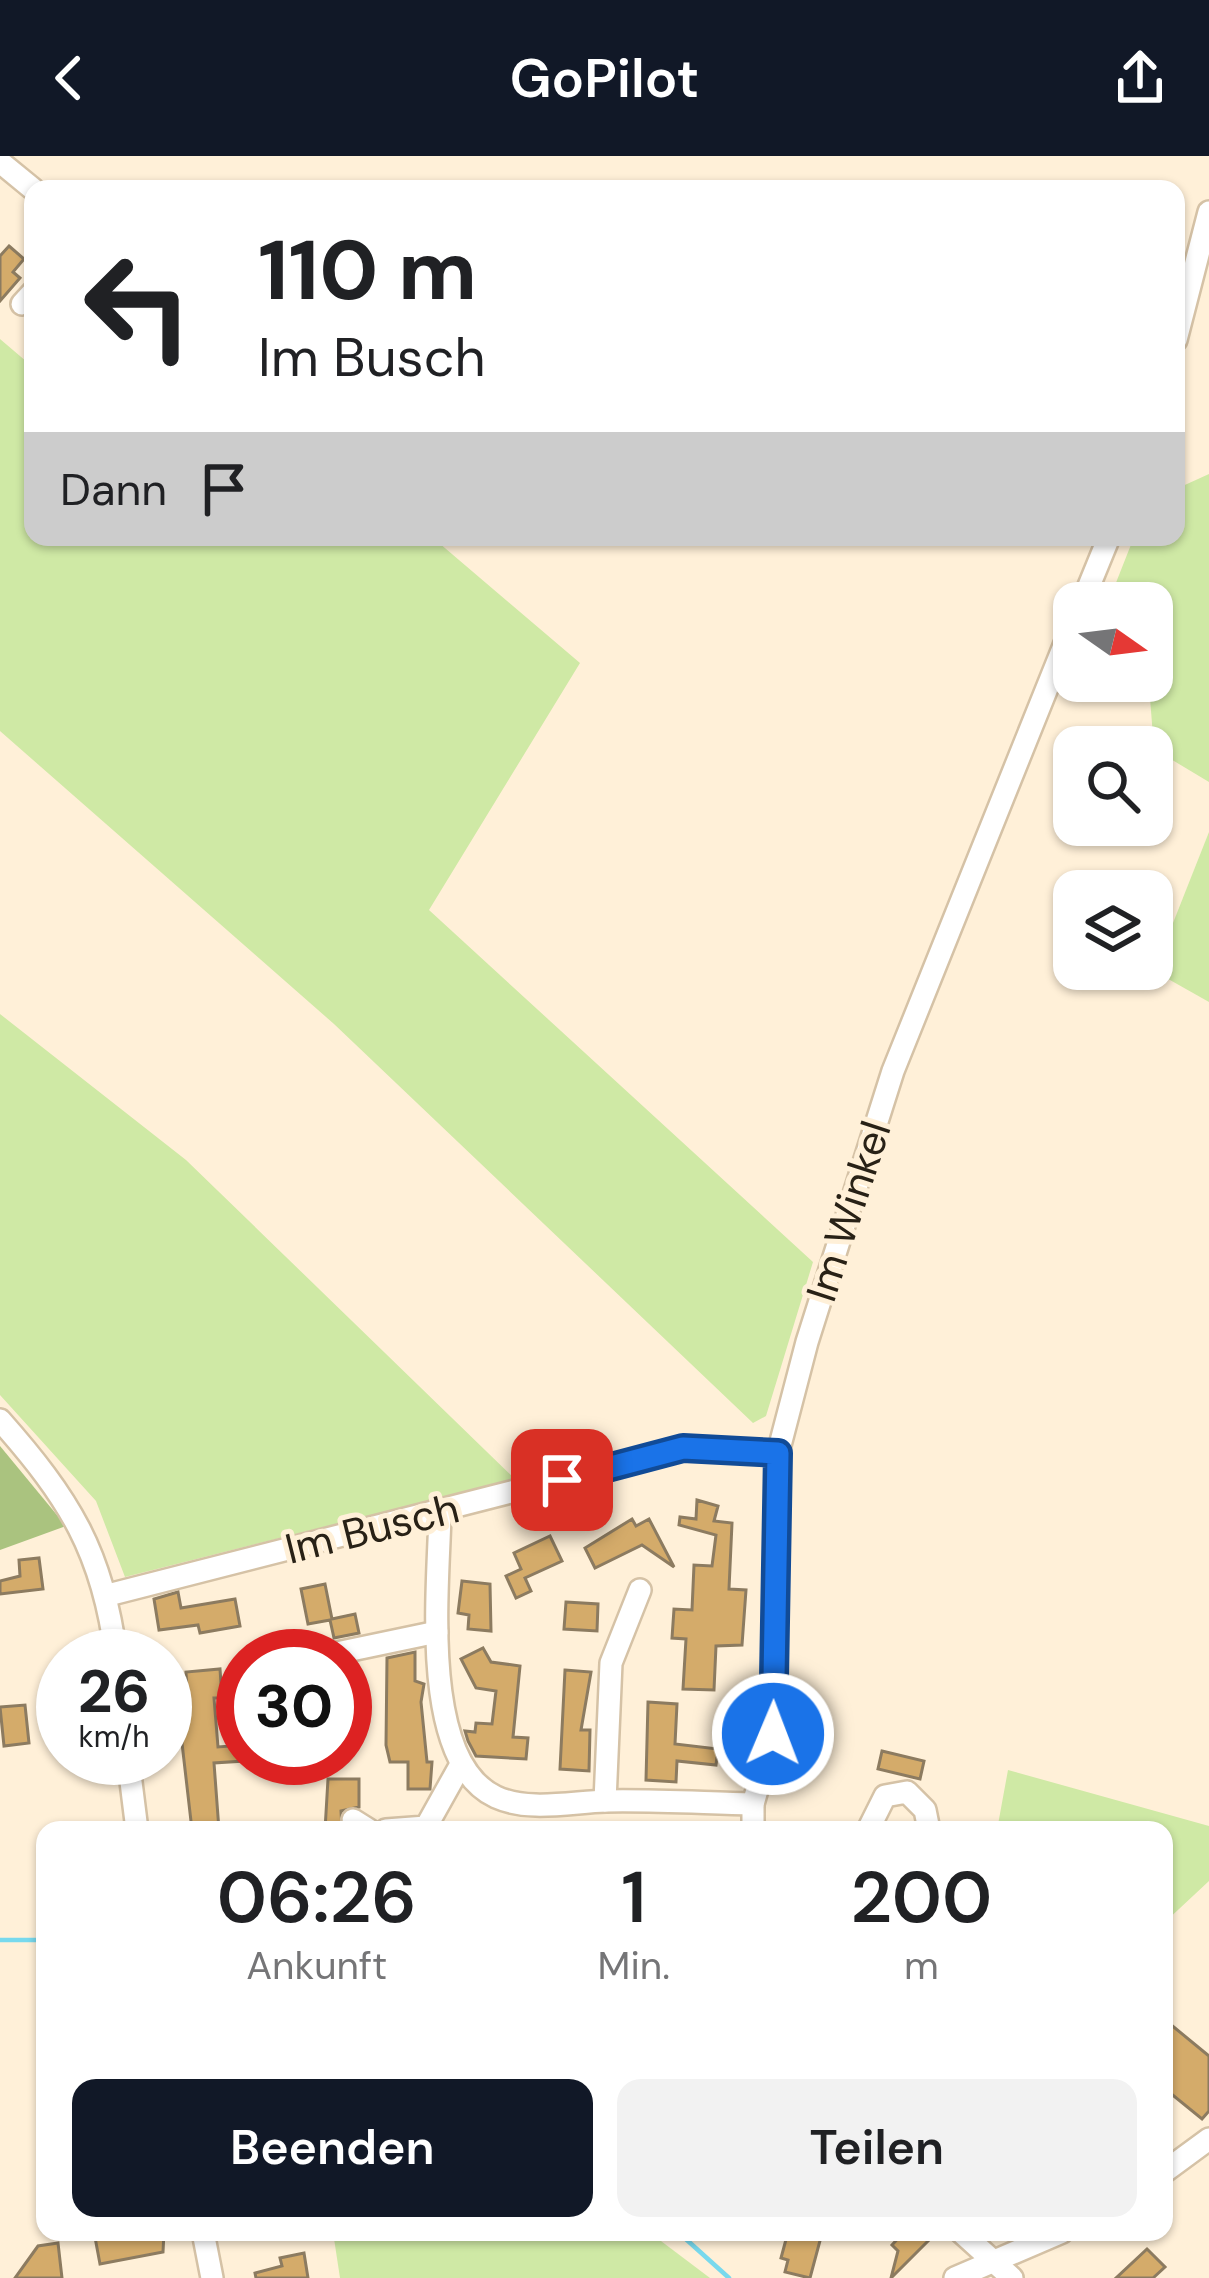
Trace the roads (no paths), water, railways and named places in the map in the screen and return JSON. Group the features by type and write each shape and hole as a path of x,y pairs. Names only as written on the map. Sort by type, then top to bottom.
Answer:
{"street":[{"path":"0,162 24,182"},
{"path":"1185,305 1209,212"},
{"path":"1091,582 1105,546"},
{"name":"Im Winkel","path":"753,1821 753,1804 773,1734 778,1453 839,1231 893,1071 1053,673"},
{"path":"0,1420 75,1515 108,1595 112,1629"},
{"name":"Im Busch","path":"108,1595 683,1448 778,1453"},
{"path":"440,1512 437,1632 442,1701 460,1766 495,1796 535,1805 605,1801 753,1804"},
{"path":"605,1801 611,1663 640,1590"},
{"path":"372,1646 437,1632"},
{"path":"428,1821 460,1766"},
{"path":"131,1785 136,1821"},
{"path":"872,1821 885,1796 908,1792 925,1810 927,1821"},
{"path":"1173,2165 1209,2139"},
{"path":"203,2241 208,2277"},
{"path":"950,2278 959,2241"},
{"path":"971,2241 1012,2278"},
{"path":"950,2278 1041,2241"}],"waterway":[{"path":"0,1940 36,1940"},
{"path":"688,2241 729,2278"}]}
